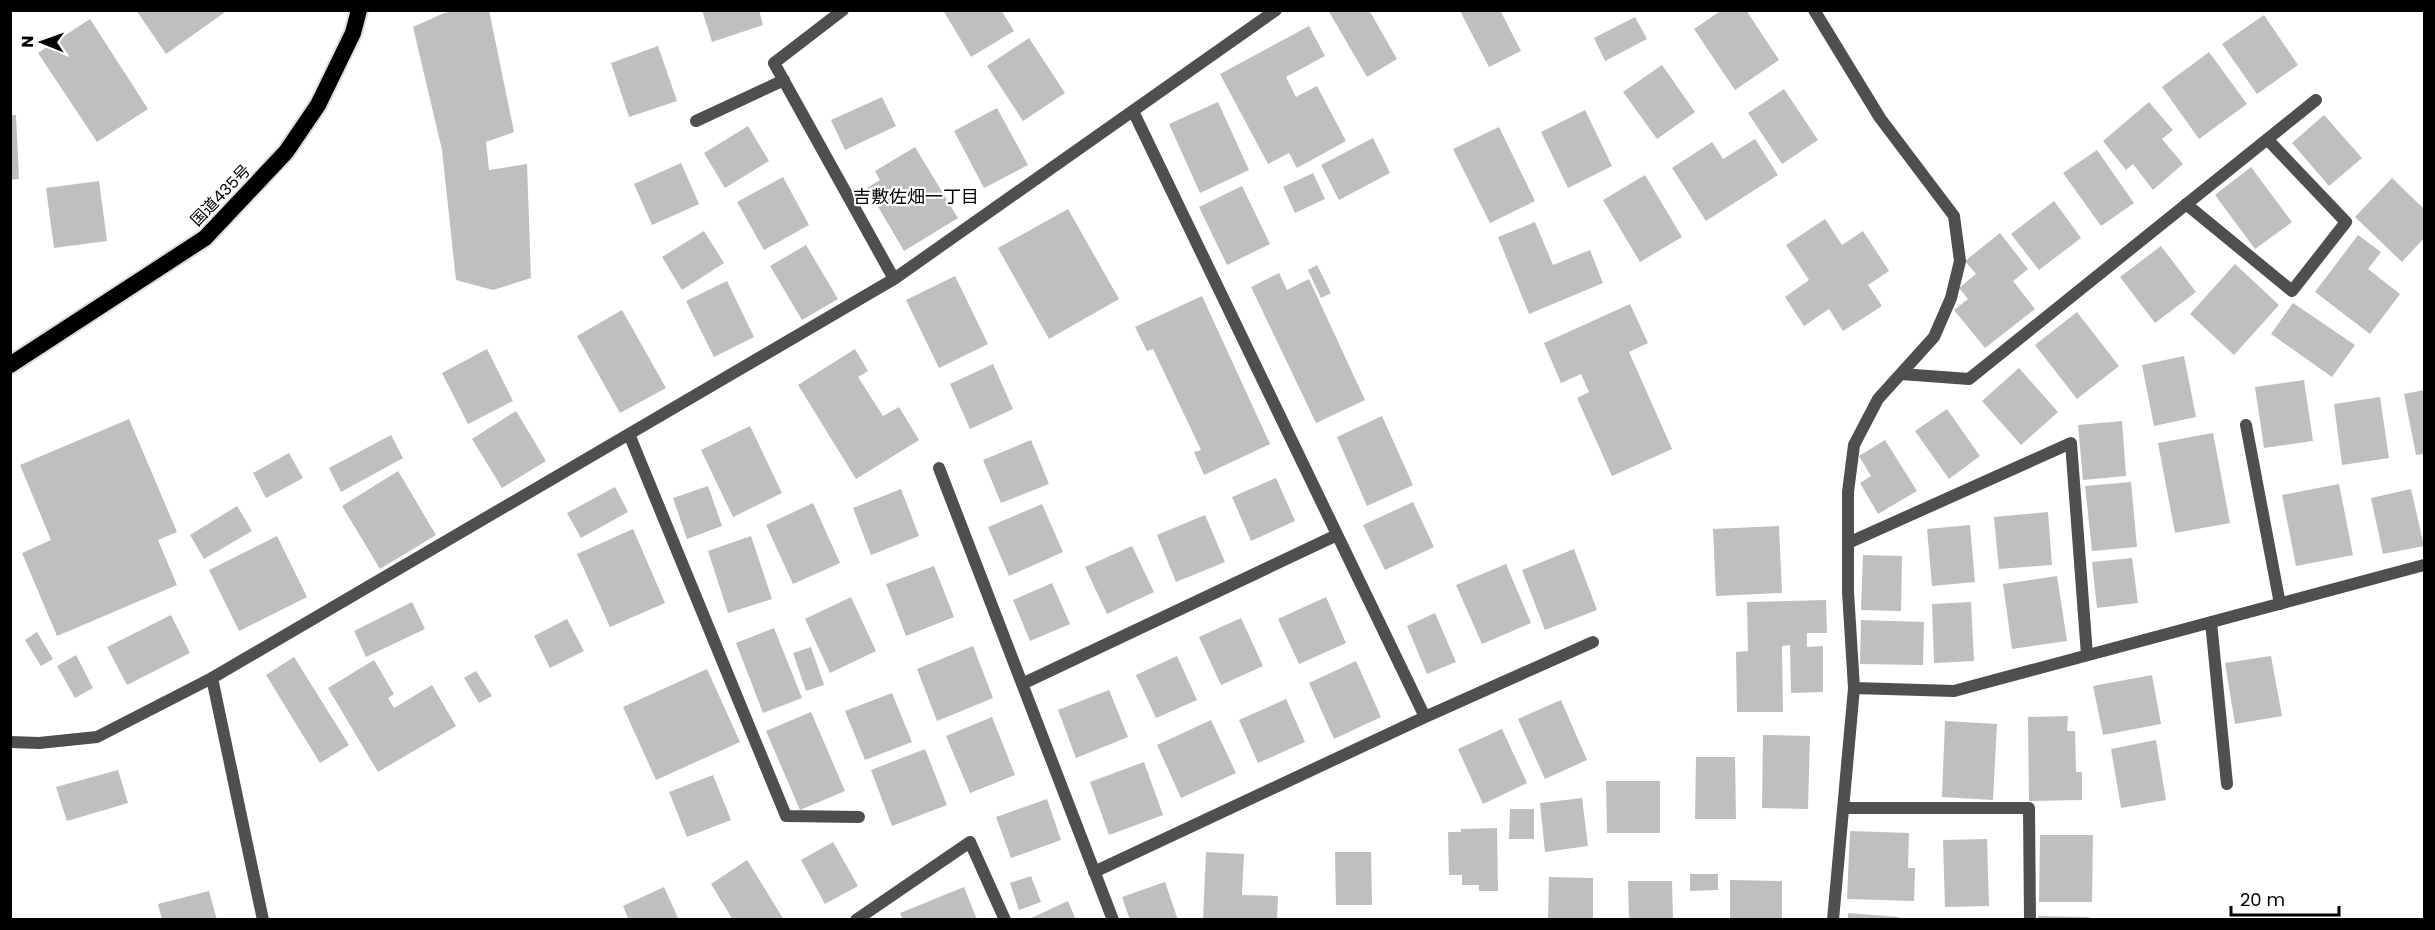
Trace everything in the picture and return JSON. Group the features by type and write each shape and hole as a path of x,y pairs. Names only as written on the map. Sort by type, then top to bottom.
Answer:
{"highway":[{"name":"国道435号","path":"10,365 205,238 286,152 318,105 353,33 359,10"}],"street":[{"path":"843,10 774,63 894,279"},
{"path":"10,742 97,737 212,678 894,279 1276,10"},
{"path":"1814,10 1880,118 1954,216 1960,261 1951,298 1934,338 1878,399 1854,445 1848,492 1848,592 1854,688 1833,920"},
{"path":"696,121 784,80"},
{"path":"1901,374 1969,379 2316,100"},
{"path":"1133,111 1425,717"},
{"path":"2186,204 2292,291 2346,222 2267,139"},
{"path":"2246,425 2280,604"},
{"path":"629,434 786,816 859,817"},
{"path":"1848,543 2071,443 2087,655"},
{"path":"939,468 1113,920"},
{"path":"1022,684 1337,535"},
{"path":"1854,688 1954,691 2424,565"},
{"path":"2211,622 2227,784"},
{"path":"1094,873 1425,717 1593,642"},
{"path":"212,678 263,920"},
{"path":"1844,808 2029,808 2030,920"},
{"path":"856,920 970,842 1005,920"}],"building":[{"path":"136,10 228,10 166,54"},
{"path":"461,10 489,10 514,132 486,142 489,170 527,164 531,278 493,290 456,280 442,150 413,27 444,13"},
{"path":"702,10 759,10 763,25 712,42"},
{"path":"943,10 1001,10 1014,31 971,57"},
{"path":"1328,10 1369,10 1397,59 1367,77"},
{"path":"1500,10 1521,51 1489,67 1460,11"},
{"path":"1722,10 1746,10 1779,60 1735,90 1694,29"},
{"path":"2264,15 2298,65 2257,94 2222,44"},
{"path":"1635,17 1647,39 1605,61 1594,38"},
{"path":"90,19 148,109 97,142 38,53"},
{"path":"1309,26 1325,56 1286,77 1296,97 1317,86 1346,141 1297,168 1289,153 1268,164 1220,74"},
{"path":"1029,38 1065,93 1023,121 987,66"},
{"path":"658,46 677,101 629,117 611,63"},
{"path":"2209,52 2247,104 2199,139 2162,87"},
{"path":"1662,65 1695,112 1657,139 1623,92"},
{"path":"1784,89 1818,140 1782,164 1748,113"},
{"path":"882,97 896,126 845,150 831,120"},
{"path":"1218,102 1249,170 1200,193 1169,124"},
{"path":"2149,102 2173,130 2162,139 2183,164 2153,190 2133,164 2126,170 2103,141"},
{"path":"997,108 1028,165 984,188 954,131"},
{"path":"1585,110 1612,166 1568,188 1541,132"},
{"path":"10,115 16,115 19,179 10,180"},
{"path":"2324,115 2362,158 2329,186 2292,143"},
{"path":"748,126 769,161 725,188 704,153"},
{"path":"1499,127 1535,201 1490,223 1453,149"},
{"path":"1373,138 1390,173 1339,200 1321,165"},
{"path":"1755,139 1778,175 1706,221 1672,168 1712,142 1723,159"},
{"path":"915,147 958,218 904,251 867,188 880,180 875,171"},
{"path":"2097,150 2134,203 2101,226 2063,173"},
{"path":"681,163 699,204 652,225 634,184"},
{"path":"2251,167 2292,222 2255,249 2215,195"},
{"path":"1313,173 1325,199 1295,213 1283,187"},
{"path":"1645,175 1682,237 1640,262 1603,200"},
{"path":"783,177 809,225 764,250 737,202"},
{"path":"2392,178 2424,209 2424,238 2402,262 2355,217"},
{"path":"99,181 107,241 54,248 46,188"},
{"path":"1242,186 1270,244 1227,265 1199,207"},
{"path":"2054,201 2081,238 2039,270 2011,234"},
{"path":"1068,209 1119,299 1049,339 998,248"},
{"path":"1825,219 1842,245 1863,231 1889,271 1868,285 1882,306 1843,331 1829,309 1804,326 1785,297 1809,280 1786,245"},
{"path":"1535,222 1553,265 1590,250 1603,283 1529,314 1498,237"},
{"path":"704,231 724,263 682,290 662,257"},
{"path":"2000,233 2028,269 2013,281 2035,309 1985,348 1954,310 1968,299 1959,288 1976,274 1965,261"},
{"path":"2358,235 2381,252 2368,269 2400,294 2370,334 2315,292"},
{"path":"806,245 838,299 802,320 770,266"},
{"path":"2161,246 2196,292 2155,323 2120,277"},
{"path":"2235,264 2279,305 2234,355 2190,314"},
{"path":"1317,265 1331,293 1321,298 1308,270"},
{"path":"1279,273 1287,290 1309,279 1365,400 1316,423 1251,287"},
{"path":"955,276 988,344 939,368 906,300"},
{"path":"727,281 754,337 714,357 686,301"},
{"path":"1202,296 1270,444 1204,475 1194,452 1201,450 1153,349 1147,351 1135,327"},
{"path":"2293,303 2355,345 2332,377 2271,334"},
{"path":"1630,304 1648,343 1629,352 1672,449 1612,476 1577,398 1589,392 1581,374 1561,383 1544,343"},
{"path":"622,310 666,388 620,413 577,336"},
{"path":"2077,312 2119,366 2077,399 2035,345"},
{"path":"487,349 513,401 468,424 442,373"},
{"path":"855,349 868,371 858,377 883,416 899,407 919,440 856,479 798,385"},
{"path":"2184,356 2196,417 2154,426 2142,365"},
{"path":"993,364 1013,409 970,429 950,384"},
{"path":"2019,368 2058,412 2021,445 1982,401"},
{"path":"2304,380 2313,441 2264,448 2255,387"},
{"path":"2424,390 2424,454 2416,455 2404,394"},
{"path":"2380,397 2389,458 2342,465 2334,404"},
{"path":"1947,409 1980,456 1949,479 1915,431"},
{"path":"516,411 546,461 502,488 472,439"},
{"path":"1382,416 1413,485 1367,506 1337,437"},
{"path":"129,419 177,532 158,540 177,585 57,636 22,553 51,540 20,465"},
{"path":"2122,421 2126,476 2083,480 2078,425"},
{"path":"750,426 782,493 733,517 701,450"},
{"path":"2213,433 2230,523 2175,533 2158,443"},
{"path":"391,435 403,458 341,492 329,468"},
{"path":"1031,440 1049,484 1001,503 983,460"},
{"path":"1885,440 1917,491 1878,514 1860,483 1871,476 1859,456"},
{"path":"289,453 303,478 266,498 253,473"},
{"path":"398,471 436,535 380,569 342,506"},
{"path":"1276,478 1295,521 1251,541 1232,497"},
{"path":"2131,482 2137,547 2092,551 2085,486"},
{"path":"2339,484 2353,555 2296,566 2282,495"},
{"path":"708,486 722,526 687,539 673,498"},
{"path":"615,487 628,512 581,538 567,513"},
{"path":"901,489 919,536 871,555 853,508"},
{"path":"2411,489 2424,546 2383,554 2371,498"},
{"path":"1413,502 1434,547 1385,570 1363,525"},
{"path":"813,503 840,563 793,584 766,525"},
{"path":"1042,504 1063,552 1009,576 988,527"},
{"path":"237,506 252,531 204,559 190,535"},
{"path":"2048,512 2052,565 1999,569 1994,517"},
{"path":"1205,515 1225,562 1176,582 1157,535"},
{"path":"1970,525 1975,582 1932,586 1927,529"},
{"path":"1779,526 1782,593 1716,596 1713,529"},
{"path":"633,529 665,603 610,627 577,554"},
{"path":"277,536 307,597 239,631 209,570"},
{"path":"751,536 772,599 728,613 708,551"},
{"path":"1132,546 1154,592 1107,614 1085,567"},
{"path":"1574,549 1597,610 1545,630 1522,570"},
{"path":"1863,555 1902,556 1901,611 1861,610"},
{"path":"2132,558 2138,603 2097,608 2092,562"},
{"path":"1506,564 1531,623 1482,644 1456,585"},
{"path":"934,566 954,617 906,636 886,584"},
{"path":"2057,576 2067,641 2012,649 2003,584"},
{"path":"1052,583 1070,624 1030,641 1013,600"},
{"path":"851,597 876,651 830,673 805,619"},
{"path":"1326,597 1346,643 1299,664 1278,619"},
{"path":"1826,600 1827,633 1807,633 1807,647 1823,646 1823,692 1791,693 1790,645 1782,646 1783,712 1737,712 1736,652 1748,651 1747,602"},
{"path":"412,602 425,629 366,657 354,631"},
{"path":"1971,602 1974,661 1934,663 1932,604"},
{"path":"1435,613 1456,662 1427,674 1407,626"},
{"path":"171,615 190,653 127,685 107,647"},
{"path":"1241,618 1263,666 1221,685 1199,637"},
{"path":"567,619 584,651 550,668 534,636"},
{"path":"1861,620 1924,622 1923,665 1860,664"},
{"path":"774,628 802,698 763,713 736,643"},
{"path":"37,632 53,659 41,666 25,640"},
{"path":"973,646 993,698 937,721 917,669"},
{"path":"811,647 824,685 806,691 793,653"},
{"path":"76,655 93,688 75,698 57,666"},
{"path":"1177,656 1197,700 1156,718 1136,675"},
{"path":"2271,656 2282,716 2235,724 2225,663"},
{"path":"294,657 349,745 320,763 266,675"},
{"path":"374,660 394,694 388,698 394,708 432,685 456,726 378,772 328,688"},
{"path":"1356,661 1381,717 1334,739 1309,683"},
{"path":"707,669 740,742 656,780 623,707"},
{"path":"476,671 492,696 479,703 464,678"},
{"path":"2152,675 2161,724 2103,735 2093,686"},
{"path":"1109,690 1128,737 1076,758 1058,710"},
{"path":"892,693 912,742 865,760 845,711"},
{"path":"1286,699 1305,742 1258,763 1239,720"},
{"path":"1561,700 1587,760 1545,779 1518,719"},
{"path":"811,712 845,791 800,810 766,731"},
{"path":"2068,716 2067,731 2075,731 2076,772 2082,772 2082,800 2029,801 2028,717"},
{"path":"992,717 1015,775 970,793 946,736"},
{"path":"1211,720 1236,773 1181,798 1157,745"},
{"path":"1945,721 1997,724 1993,800 1942,797"},
{"path":"1502,729 1527,783 1483,804 1458,749"},
{"path":"1763,735 1810,736 1808,809 1762,808"},
{"path":"2156,740 2166,800 2121,808 2111,749"},
{"path":"925,749 947,805 892,826 871,770"},
{"path":"1696,757 1735,757 1736,819 1695,819"},
{"path":"1144,762 1163,815 1109,835 1090,782"},
{"path":"118,770 128,803 67,821 56,787"},
{"path":"713,775 731,820 687,837 669,792"},
{"path":"1606,781 1660,781 1660,833 1607,833"},
{"path":"1582,798 1588,846 1545,852 1540,803"},
{"path":"1047,799 1061,840 1011,858 996,817"},
{"path":"1510,809 1534,809 1534,839 1509,839"},
{"path":"1497,828 1498,891 1479,891 1479,885 1462,885 1462,875 1449,875 1448,832 1461,832 1461,829"},
{"path":"1850,831 1909,833 1908,868 1915,868 1914,901 1847,899"},
{"path":"2040,835 2093,835 2092,902 2039,902"},
{"path":"1987,839 1989,906 1945,907 1943,840"},
{"path":"833,842 858,886 825,904 801,860"},
{"path":"1206,852 1244,854 1242,895 1278,896 1277,920 1203,920"},
{"path":"1335,852 1371,852 1372,905 1336,905"},
{"path":"747,860 784,920 733,920 711,884"},
{"path":"1690,874 1718,874 1718,890 1690,891"},
{"path":"1031,876 1041,902 1019,910 1010,883"},
{"path":"1549,877 1593,878 1593,920 1548,920"},
{"path":"1730,880 1782,881 1782,920 1730,920"},
{"path":"1628,881 1672,881 1673,920 1629,920"},
{"path":"1165,882 1178,920 1130,920 1122,897"},
{"path":"664,887 679,920 629,920 623,906"},
{"path":"964,887 977,920 903,920 900,913"},
{"path":"209,891 217,920 162,920 158,904"},
{"path":"1068,901 1076,920 1027,920"},
{"path":"1848,913 1899,917 1899,920 1848,920"},
{"path":"2038,916 2089,917 2089,920 2038,920"}],"district":[{"name":"吉敷佐畑一丁目","path":"916,197"}]}
